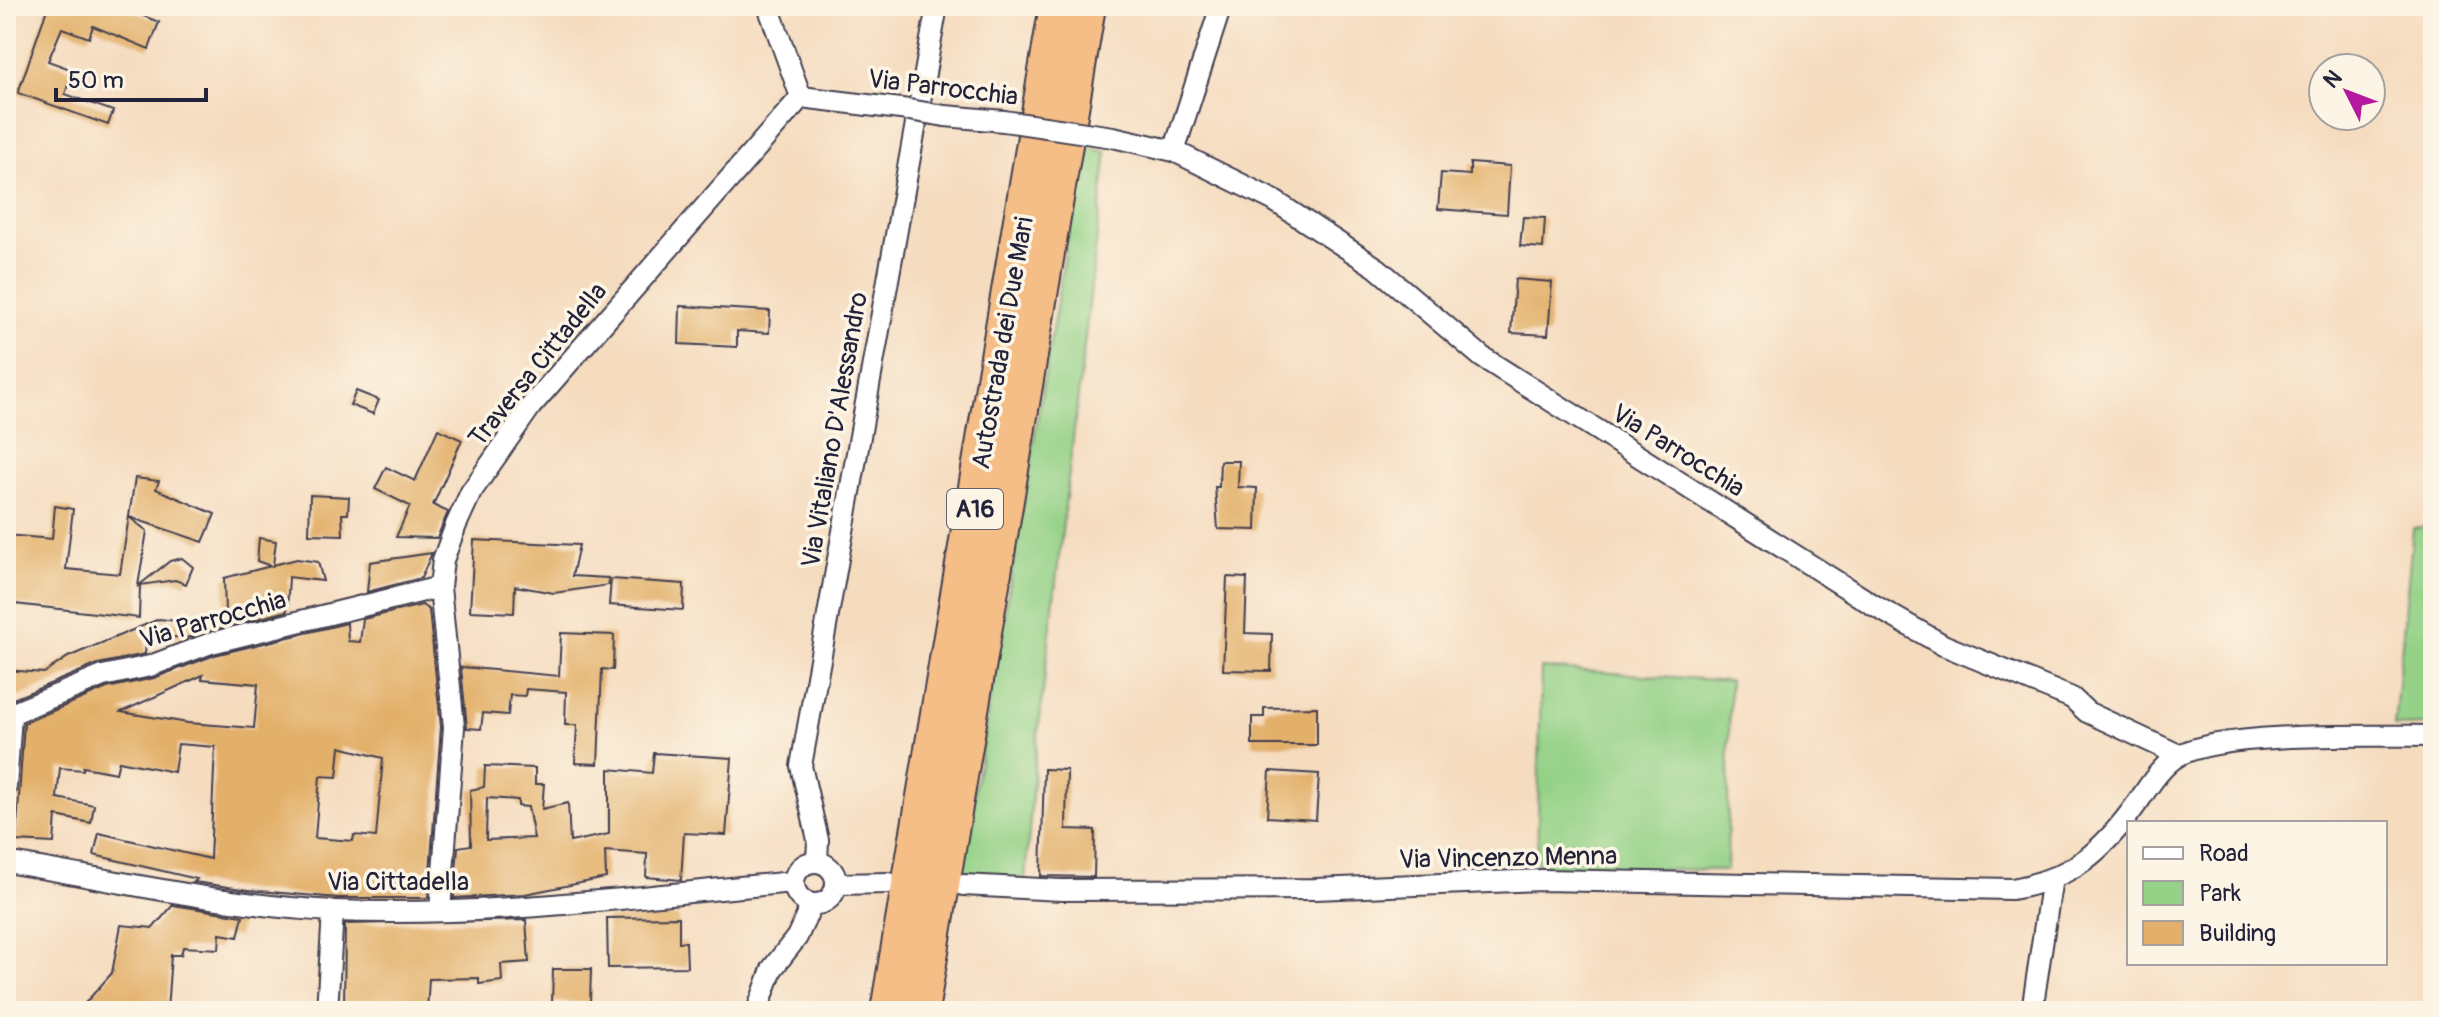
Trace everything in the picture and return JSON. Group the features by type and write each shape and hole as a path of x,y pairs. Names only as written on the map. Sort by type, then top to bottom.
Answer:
{"highway":[{"name":"Autostrada dei Due Mari","path":"890,1011 1059,6"},
{"name":"Autostrada dei Due Mari","path":"919,1011 1086,6"}],"street":[{"path":"768,6 801,97"},
{"name":"Via Vitaliano D'Alessandro","path":"817,862 818,840 801,766 937,6"},
{"path":"1174,151 1221,6"},
{"name":"Via Parrocchia","path":"801,97 1113,137 1174,151 1210,166 1299,217 1377,268 1482,357 1875,606 1943,645 2072,698 2087,712 2179,755"},
{"name":"Traversa Cittadella","path":"440,911 454,727 440,587 443,560 456,525 471,492 531,406 801,97"},
{"name":"Via Parrocchia","path":"8,716 103,676 150,666 211,643 440,587"},
{"path":"6,787 8,716"},
{"path":"2179,755 2212,745 2258,740 2433,736"},
{"name":"Via Vincenzo Menna","path":"963,885 1061,890 1315,889 1543,880 2012,889 2075,869 2096,852 2155,777 2179,755"},
{"name":"Via Cittadella","path":"6,862 192,894 333,911 440,911 793,882"},
{"path":"817,862 833,872 836,884 826,902 812,904 800,899 793,882 804,865 817,862"},
{"path":"2032,1011 2052,878"},
{"path":"836,884 889,883"},
{"path":"757,1011 772,969 797,937 812,904"},
{"path":"327,1011 333,911"}],"green space":[{"path":"1083,147 1107,152 1035,759 1025,880 961,873"},
{"path":"2433,525 2433,725 2394,726 2413,529"},
{"path":"1541,668 1730,681 1727,870 1537,868"}],"building":[{"path":"48,6 118,6 159,22 149,49 93,26 89,38 62,28 48,61 73,70 65,94 113,111 108,125 18,93"},
{"path":"1470,163 1510,166 1507,214 1438,209 1441,173 1470,175"},
{"path":"1523,217 1545,218 1543,248 1520,246"},
{"path":"1515,279 1552,282 1548,335 1511,333"},
{"path":"680,306 770,311 769,333 737,331 737,347 679,344"},
{"path":"356,391 379,400 373,414 350,405"},
{"path":"438,429 462,440 433,505 448,512 437,538 396,537 410,506 375,489 386,467 415,481"},
{"path":"1220,461 1239,461 1238,487 1257,488 1256,530 1218,529 1215,487 1219,487"},
{"path":"135,478 159,481 156,489 215,514 203,542 129,517 147,531 138,586 170,561 182,558 193,567 186,584 175,580 140,585 139,618 6,603 6,535 52,539 55,506 73,509 66,569 120,574"},
{"path":"310,495 349,497 348,514 342,514 343,535 309,534"},
{"path":"259,538 276,541 273,565 297,559 318,562 323,581 289,577 287,611 186,638 147,635 145,654 98,664 6,702 6,670 44,673 68,657 159,619 185,622 225,614 224,578 271,566 257,561"},
{"path":"474,540 579,545 572,576 608,578 609,585 554,593 515,586 514,613 470,611"},
{"path":"432,553 421,578 367,592 370,562"},
{"path":"1227,577 1247,578 1245,633 1272,634 1271,671 1223,670"},
{"path":"611,579 684,584 683,610 609,605"},
{"path":"422,605 429,610 441,727 428,898 338,898 249,890 194,882 197,879 94,855 99,833 210,859 215,747 178,744 174,772 119,761 116,773 83,767 83,770 60,768 57,798 94,805 91,823 56,816 54,843 16,841 24,723 107,688 154,678 215,655 347,623 348,641 360,642 363,619","holes":["203,675 202,679 258,684 254,728 188,723 121,712","340,747 383,758 376,837 354,835 353,841 315,838 320,776 337,777"]},
{"path":"561,633 614,635 613,670 602,669 598,764 575,763 577,725 565,725 566,692 526,689 525,696 510,695 508,715 483,713 481,729 467,728 461,667 559,676"},
{"path":"1317,707 1317,745 1252,745 1252,717 1264,717 1264,708"},
{"path":"654,753 732,758 726,835 684,833 681,880 646,877 647,854 605,851 606,878 525,894 454,898 458,847 471,845 470,790 484,787 485,766 535,768 535,784 544,784 542,809 568,803 570,842 609,834 609,769 652,773","holes":["487,798 518,800 518,806 528,807 534,838 486,840"]},
{"path":"1044,769 1067,770 1066,829 1095,830 1094,877 1041,876"},
{"path":"1270,771 1319,774 1316,820 1267,817"},
{"path":"173,905 243,916 238,937 220,934 219,949 183,947 181,955 171,955 167,1011 78,1011 112,973 121,925 153,928"},
{"path":"679,917 679,942 686,942 687,967 608,968 607,918"},
{"path":"526,920 529,962 501,964 502,981 479,984 479,978 429,979 427,1011 344,1011 345,924"},
{"path":"553,969 591,969 590,1003 552,1002"}]}
